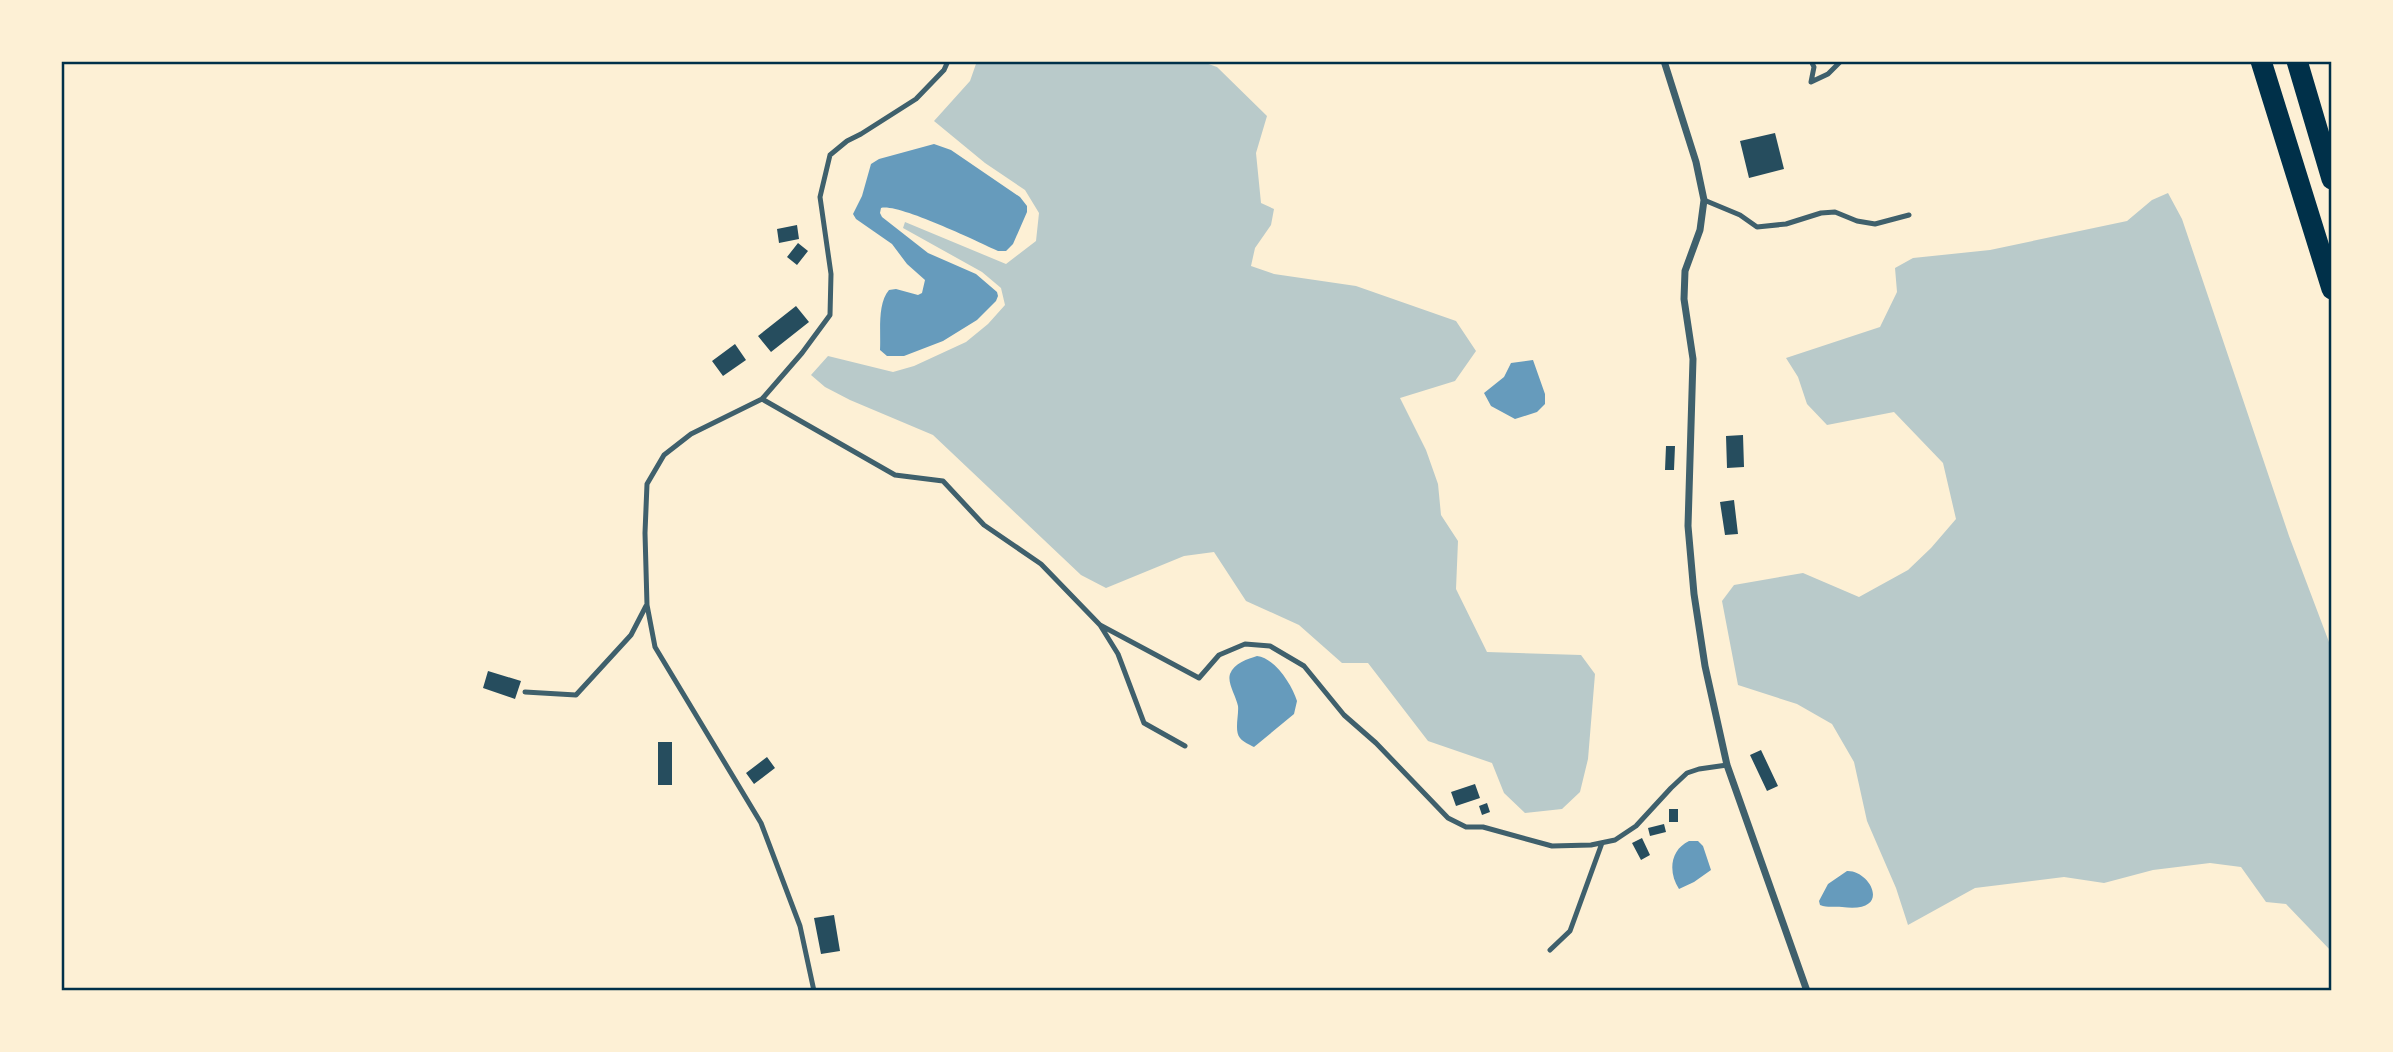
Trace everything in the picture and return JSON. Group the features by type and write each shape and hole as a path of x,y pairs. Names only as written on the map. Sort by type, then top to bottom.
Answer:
{"highway":[{"path":"2261,61 2332,289"},
{"path":"2297,61 2332,179"}],"street":[{"path":"1664,61 1696,162 1704,200 1700,230 1685,271 1684,299 1693,359 1688,526 1704,666 1727,765 1807,991"}],"lane":[{"path":"814,991 800,926 761,823 655,647 647,605 647,484 664,455 691,434 762,399 830,315 831,274 820,197 830,155 847,141 916,99 944,70 948,61"},
{"path":"1811,61 1814,68 1811,82 1828,74 1840,62"},
{"path":"1704,200 1740,215 1757,227 1786,224 1821,213 1835,212 1857,221 1875,224 1909,215"},
{"path":"762,399 895,475 943,481 984,526 1041,564 1100,625 1118,654 1144,723 1185,746"},
{"path":"525,692 576,695 631,635 647,605"},
{"path":"1100,625 1199,678 1219,655 1245,644 1270,646 1304,666 1344,715 1376,743 1448,818 1466,827 1483,827 1552,846 1615,840 1636,826 1687,774 1699,769 1727,765"},
{"path":"1550,950 1570,932 1602,843"}],"shaded area":[{"path":"977,61 1200,61 1217,67 1267,116 1256,153 1261,203 1274,209 1271,225 1255,248 1251,266 1274,274 1356,286 1456,321 1476,351 1455,381 1400,398 1426,450 1438,484 1441,515 1458,541 1456,589 1487,652 1581,655 1595,674 1588,759 1580,792 1562,809 1525,813 1504,793 1492,763 1428,741 1368,663 1342,663 1299,625 1246,601 1214,552 1184,556 1106,588 1081,575 933,435 850,400 825,387 811,375 828,356 893,372 914,366 966,342 1005,305 1001,288 982,272 903,228 905,222 1006,264 1036,241 1039,213 1025,190 985,163 934,121 970,81"},
{"path":"2168,193 2182,219 2289,536 2332,650 2332,952 2286,904 2266,902 2241,867 2210,863 2153,870 2104,883 2064,877 1975,888 1908,925 1896,888 1867,821 1854,762 1832,724 1797,704 1738,685 1722,601 1734,585 1803,573 1859,597 1908,570 1956,519 1943,463 1894,412 1827,425 1807,404 1798,377 1786,358 1880,327 1897,292 1895,268 1913,258 1990,250 2127,221 2152,200"}],"water":[{"path":"934,144 951,150 1020,197 1027,206 1027,212 1013,244 1006,251 998,251 904,211 881,208 882,217 928,253 976,274 997,292 998,296 977,320 943,341 904,356 887,356 880,350 881,310 885,296 889,290 896,289 918,295 922,293 925,280 907,264 892,244 856,219 853,214 862,196 871,164 879,159"},
{"path":"1533,360 1545,394 1545,404 1537,412 1515,419 1491,406 1484,393 1504,377 1511,363"},
{"path":"1257,656 1276,667 1287,680 1297,701 1294,714 1254,747 1238,735 1238,706 1229,678 1238,664"},
{"path":"1689,841 1698,841 1703,846 1711,870 1679,889 1673,876 1673,862 1678,850"},
{"path":"1847,871 1864,877 1869,884 1873,891 1868,904 1858,907 1820,905 1819,901 1828,884"}],"building":[{"path":"1775,133 1784,169 1749,178 1740,141"},
{"path":"797,225 799,239 779,243 777,229"},
{"path":"798,243 808,251 797,265 787,257"},
{"path":"796,306 809,322 771,352 758,336"},
{"path":"735,344 746,360 723,376 712,361"},
{"path":"1743,435 1744,467 1727,468 1726,436"},
{"path":"1666,446 1675,446 1674,470 1665,470"},
{"path":"1734,500 1738,534 1725,535 1720,502"},
{"path":"488,671 521,681 515,699 483,688"},
{"path":"658,742 672,742 672,785 658,785"},
{"path":"1761,750 1778,786 1767,791 1750,755"},
{"path":"767,757 775,768 754,784 746,773"},
{"path":"1475,784 1480,798 1456,806 1451,792"},
{"path":"1487,803 1490,812 1482,815 1479,806"},
{"path":"1669,809 1678,809 1678,822 1669,822"},
{"path":"1664,824 1666,832 1650,836 1648,828"},
{"path":"1642,838 1650,855 1641,860 1632,843"},
{"path":"834,915 840,951 821,954 814,918"}]}
